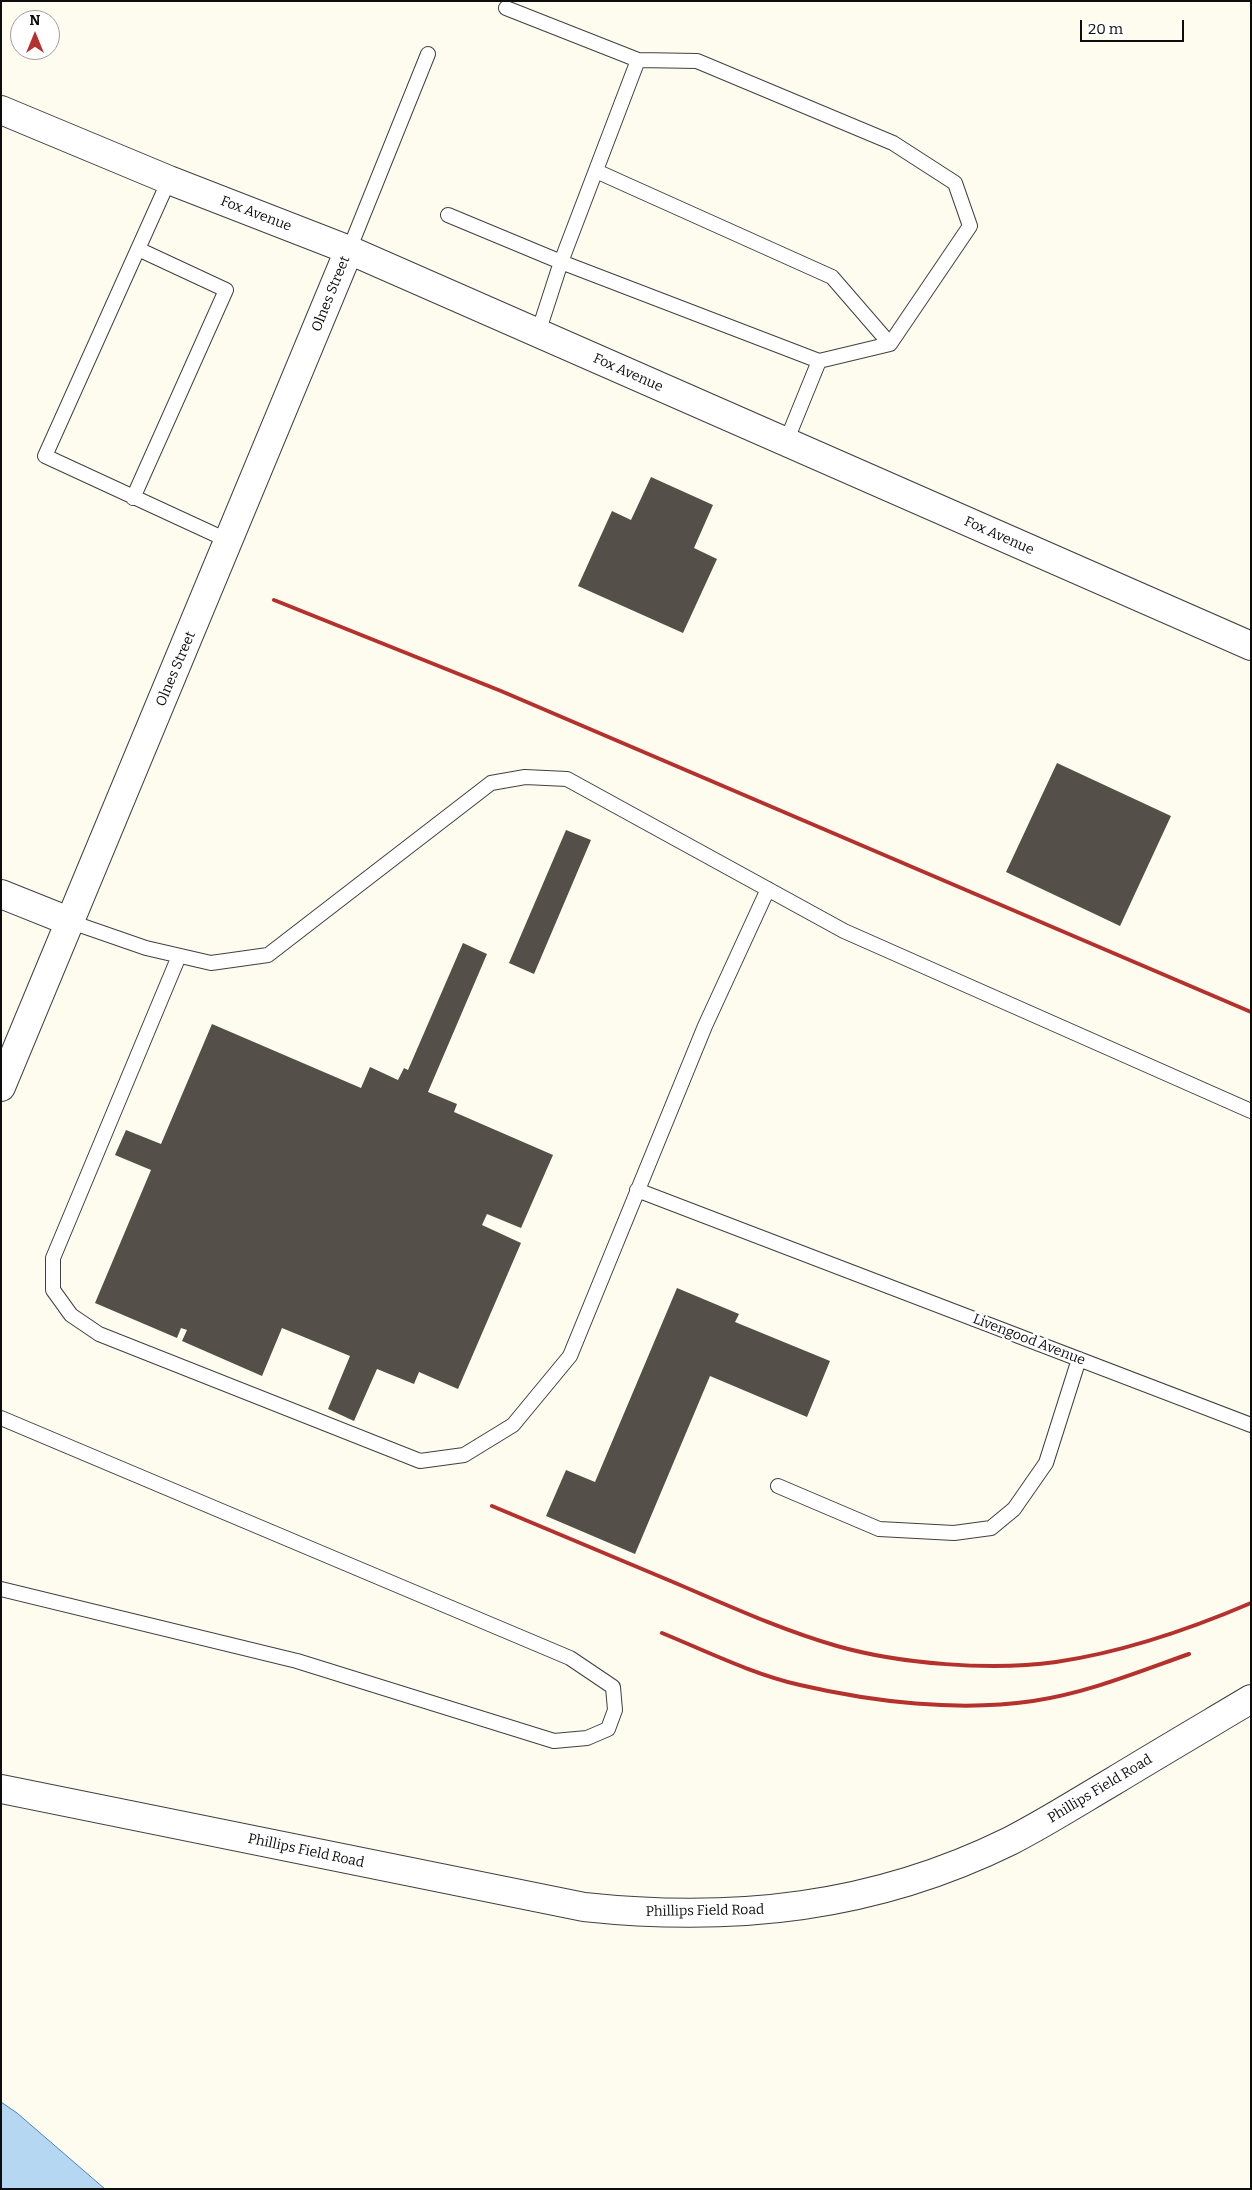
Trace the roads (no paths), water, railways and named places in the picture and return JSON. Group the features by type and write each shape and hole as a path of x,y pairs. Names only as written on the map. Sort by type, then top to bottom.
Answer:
{"street":[{"name":"Fox Avenue","path":"1,110 169,180 349,250 1251,646"},
{"name":"Olnes Street","path":"1,1086 71,922 349,250"},
{"path":"1,894 71,922"},
{"name":"Phillips Field Road","path":"1,1789 584,1907 670,1914 748,1912 791,1908 879,1890 913,1880 973,1857 1052,1818 1251,1699"}],"lane":[{"path":"448,215 561,262 819,361 890,344 970,226 955,183 893,143 698,61 638,60 506,8"},
{"path":"349,250 428,54"},
{"path":"538,333 561,262 638,60"},
{"path":"596,171 832,276 890,344"},
{"path":"169,180 45,456 229,542"},
{"path":"133,498 226,290 138,249"},
{"path":"786,442 819,361"},
{"path":"71,922 146,948 211,963 268,955 492,783 525,777 567,779 844,931 1251,1111"},
{"path":"179,956 53,1258 53,1290 71,1315 99,1334 420,1461 464,1455 513,1425 570,1356 705,1026 768,889"},
{"name":"Livengood Avenue","path":"637,1190 1251,1424"},
{"path":"778,1486 879,1529 954,1534 991,1528 1014,1509 1046,1463 1079,1359"},
{"path":"1,1589 298,1661 554,1741 587,1738 608,1729 614,1710 613,1687 570,1658 2,1421"}],"water":[{"path":"1,2102 17,2113 105,2189 1,2189"}],"railway":[{"path":"274,600 501,691 1251,1012"},
{"path":"492,1506 775,1625 837,1646 917,1661 975,1666 1003,1666 1031,1665 1081,1658 1155,1639 1251,1603"},
{"path":"662,1633 747,1668 800,1685 886,1700 946,1705 1004,1704 1033,1701 1073,1693 1189,1654"}]}
